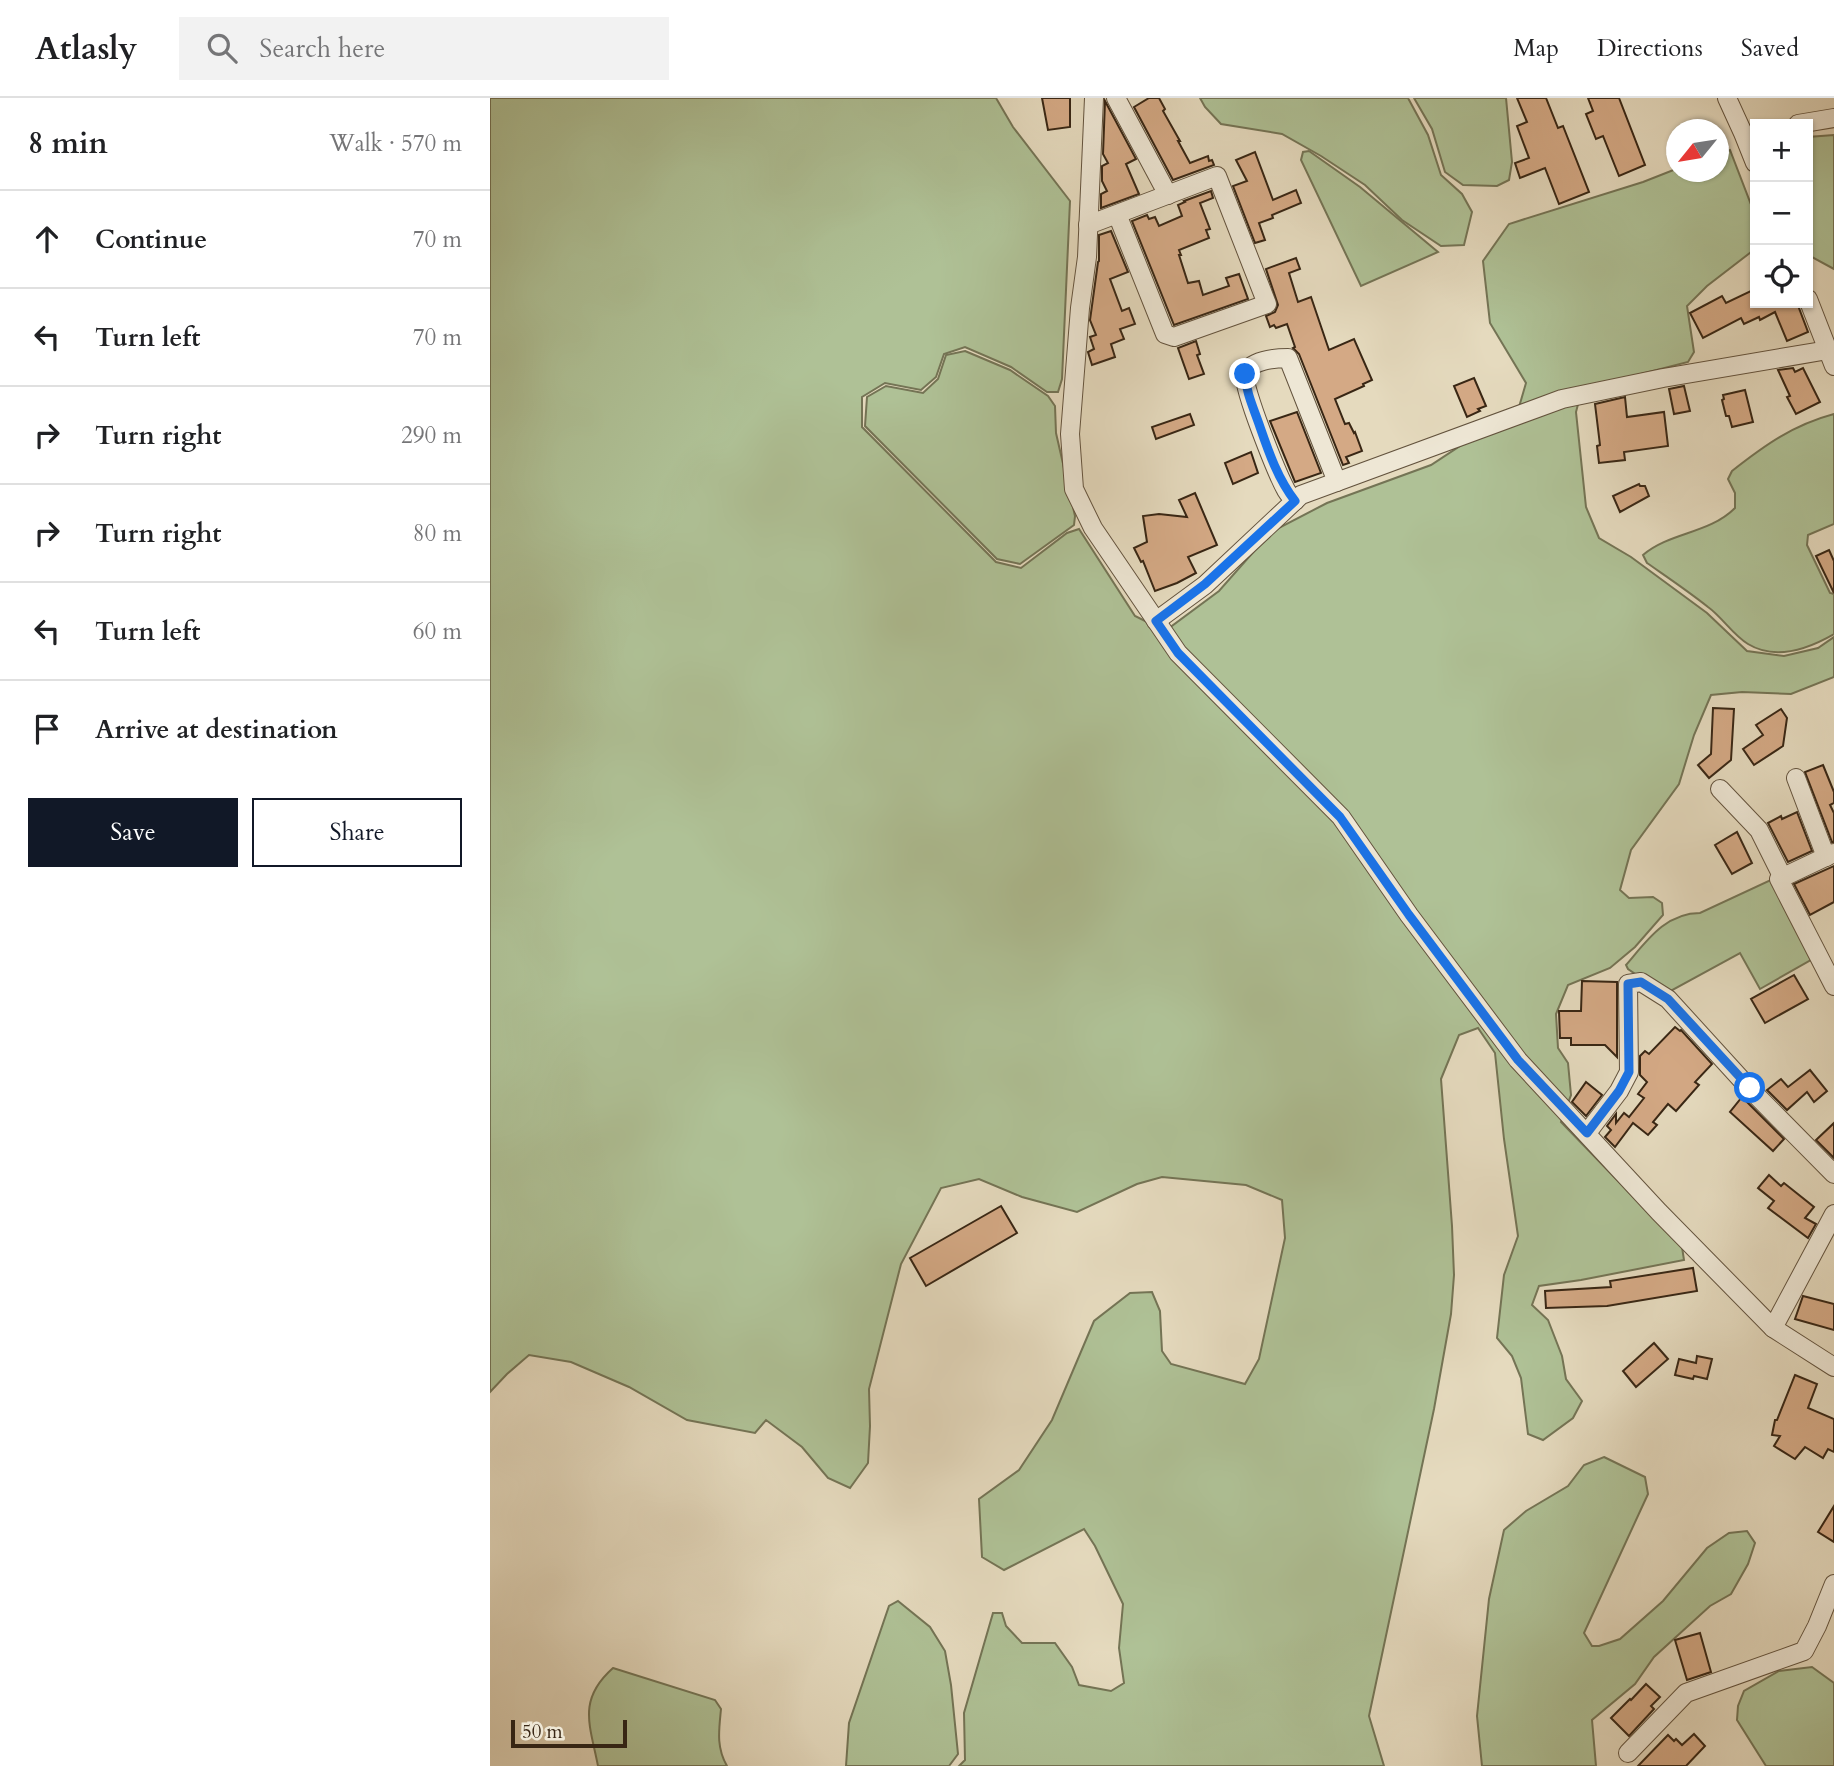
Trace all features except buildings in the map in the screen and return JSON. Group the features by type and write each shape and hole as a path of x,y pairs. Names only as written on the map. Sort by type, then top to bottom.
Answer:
{"street":[{"path":"1094,98 1088,225 1070,434 1074,489 1093,528 1178,653 1340,817 1409,915 1518,1060 1659,1212 1773,1328 1834,1367"},
{"path":"1116,98 1168,195"},
{"path":"1727,98 1749,132"},
{"path":"1813,122 1834,118"},
{"path":"1088,225 1117,214 1168,195 1217,177 1267,304 1174,337 1165,334 1117,214"},
{"path":"1156,621 1205,584 1301,495 1562,399 1663,378 1831,358 1812,308"},
{"path":"1295,501 1285,489 1246,388 1245,374 1259,362 1288,358 1337,482"},
{"path":"1796,778 1830,855 1779,879 1834,986"},
{"path":"1720,789 1759,830 1783,877"},
{"path":"1587,1133 1619,1091 1629,1072 1628,984 1641,982 1668,999 1834,1174"},
{"path":"1773,1328 1834,1214"},
{"path":"1628,1753 1686,1693 1804,1651 1834,1584"}],"green space":[{"path":"490,98 996,98 1013,127 1070,201 1062,379 1058,392 1047,392 1011,367 965,347 944,354 936,377 921,390 885,383 862,397 862,427 996,562 1021,568 1067,533 1079,529 1135,616 1165,631 1219,591 1271,532 1327,503 1431,465 1519,407 1526,383 1490,323 1483,261 1509,224 1666,173 1666,182 1729,182 1730,150 1750,202 1750,253 1707,286 1687,306 1694,352 1688,362 1582,389 1576,412 1586,507 1599,538 1631,557 1707,613 1747,651 1784,656 1818,648 1834,637 1834,677 1791,694 1742,692 1711,695 1694,735 1679,784 1631,850 1620,890 1629,898 1653,897 1662,903 1663,915 1635,947 1610,968 1568,985 1556,1014 1558,1048 1568,1063 1571,1095 1561,1122 1682,1247 1684,1260 1539,1286 1532,1305 1548,1320 1562,1356 1566,1379 1582,1401 1573,1418 1543,1440 1528,1434 1521,1378 1512,1356 1497,1338 1504,1275 1518,1236 1495,1053 1478,1028 1459,1035 1441,1079 1452,1226 1454,1275 1451,1314 1434,1409 1369,1716 1384,1766 959,1766 965,1760 964,1713 993,1613 1002,1613 1006,1626 1022,1643 1055,1643 1072,1667 1079,1685 1111,1691 1124,1683 1119,1648 1123,1604 1084,1529 1004,1570 982,1557 979,1499 1019,1470 1052,1420 1094,1321 1130,1293 1152,1292 1160,1311 1162,1351 1171,1364 1245,1384 1259,1359 1285,1238 1282,1200 1246,1185 1162,1177 1137,1184 1077,1212 1022,1197 979,1179 941,1188 901,1264 869,1389 868,1463 850,1488 828,1478 802,1447 766,1420 755,1433 687,1420 629,1387 571,1362 529,1355 490,1392"},
{"path":"1200,98 1408,98 1428,135 1441,175 1462,194 1472,212 1464,245 1441,246 1402,220 1365,185 1282,134 1221,124"},
{"path":"1414,98 1506,98 1512,162 1509,180 1497,186 1463,185 1445,172 1432,129"},
{"path":"1834,135 1834,269 1813,258 1813,137"},
{"path":"1309,151 1360,187 1438,252 1361,286 1301,160 1303,152"},
{"path":"965,351 1010,370 1048,396 1055,406 1056,433 1075,516 1074,525 1020,564 997,559 865,426 867,397 886,386 923,393 938,379 946,355"},
{"path":"1834,414 1834,524 1808,535 1807,545 1830,593 1834,594 1834,634 1792,651 1770,652 1759,649 1748,644 1713,611 1647,563 1643,555 1654,547 1725,517 1735,508 1735,493 1728,479 1732,471 1780,437 1805,424"},
{"path":"1775,878 1816,957 1760,989 1740,953 1667,993 1628,969 1626,965 1666,923 1688,914 1700,913"},
{"path":"1604,1457 1645,1477 1648,1494 1584,1633 1592,1646 1620,1639 1663,1601 1707,1548 1729,1533 1747,1531 1755,1543 1748,1564 1731,1594 1710,1606 1654,1657 1635,1684 1592,1720 1596,1766 1482,1766 1477,1716 1489,1599 1504,1530 1526,1511 1568,1486 1584,1465"},
{"path":"898,1601 930,1627 945,1651 958,1754 949,1766 846,1766 849,1723 889,1606"},
{"path":"1812,1667 1834,1683 1834,1766 1766,1766 1737,1720 1738,1706 1744,1691 1779,1671"},
{"path":"613,1668 715,1700 721,1709 720,1745 727,1766 598,1766 590,1725 590,1702 594,1691"}],"route":[{"path":"1245,374 1246,388 1272,459 1285,489 1295,501 1205,584 1156,621 1178,653 1340,817 1409,915 1518,1060 1587,1133 1619,1091 1629,1072 1628,984 1641,982 1668,999 1750,1088"}]}
